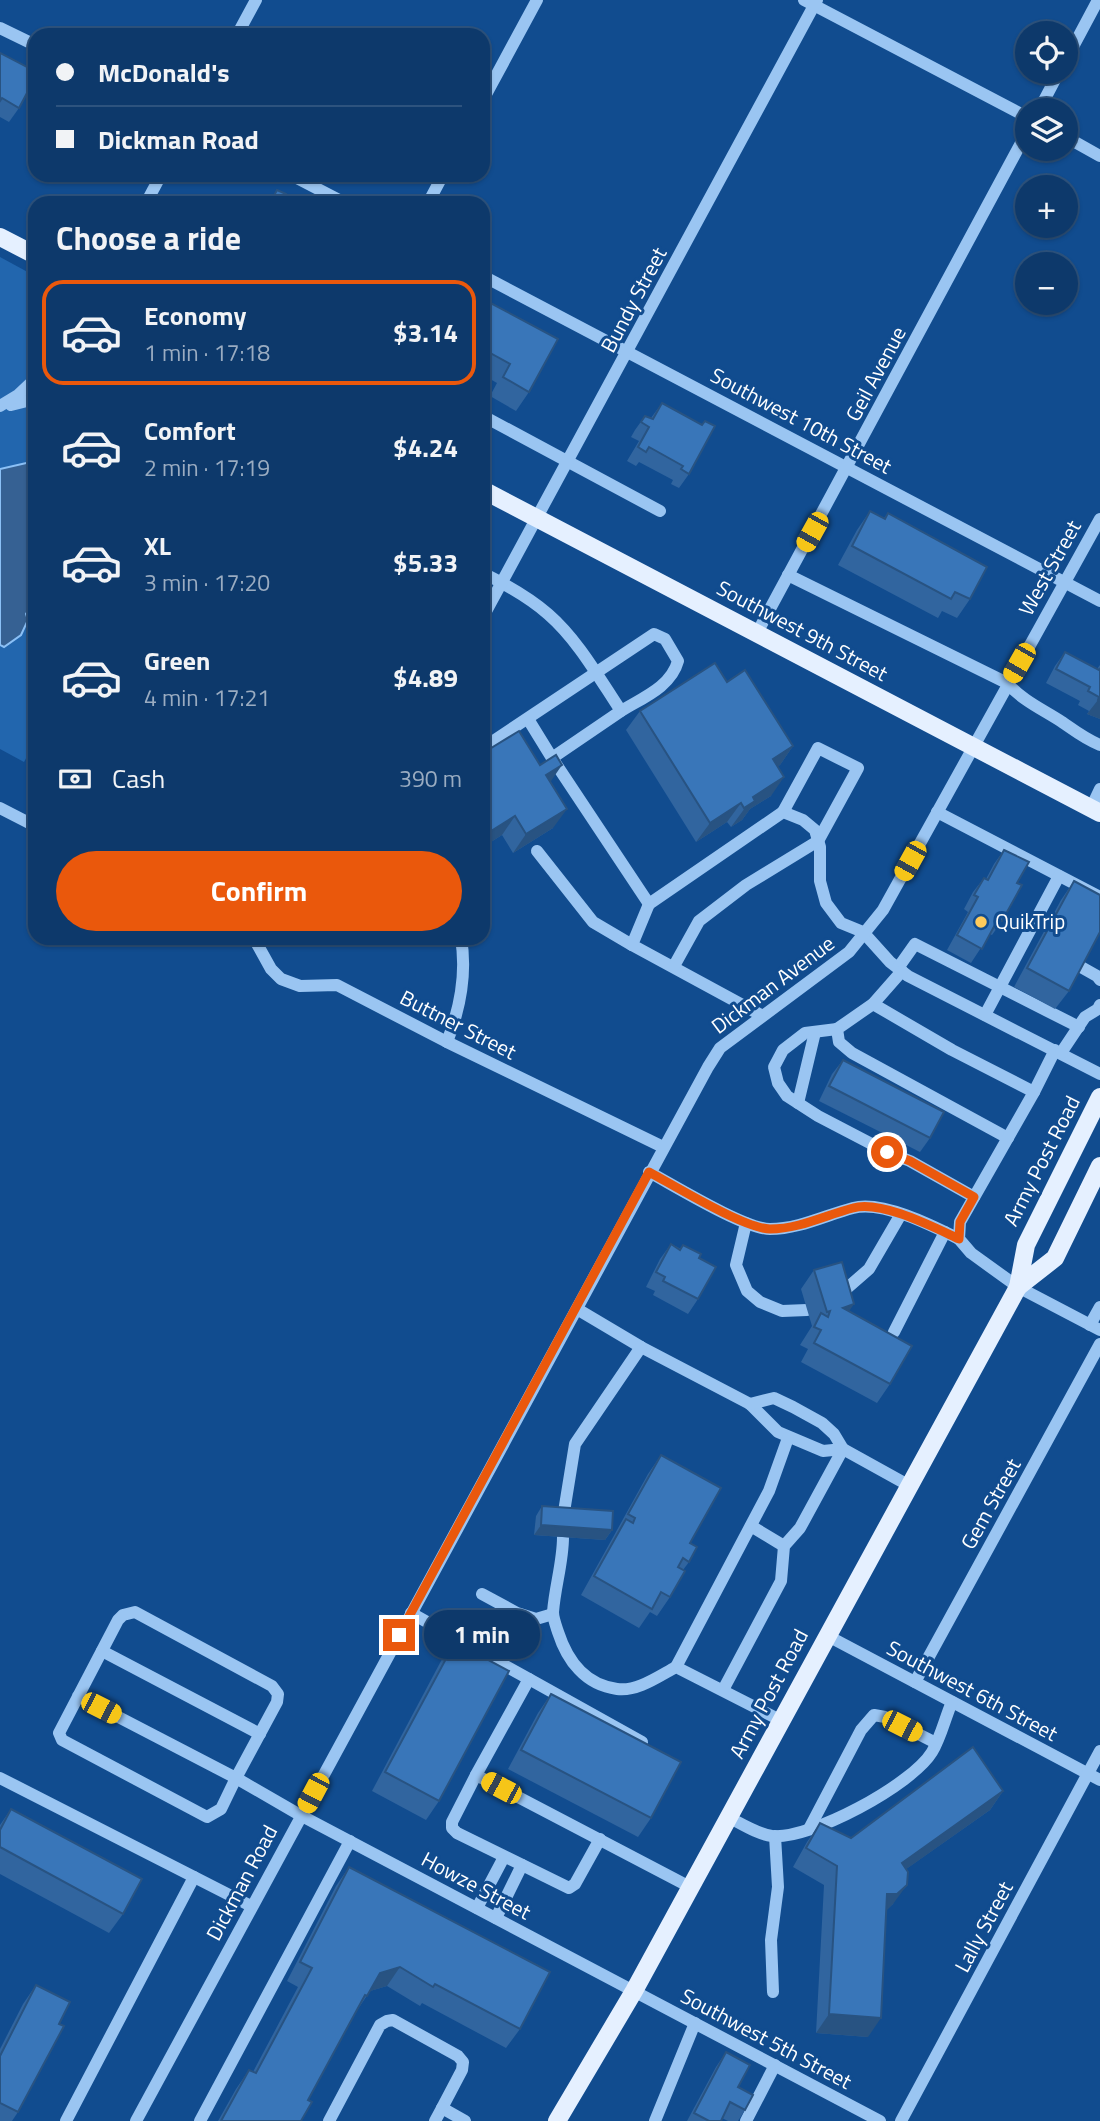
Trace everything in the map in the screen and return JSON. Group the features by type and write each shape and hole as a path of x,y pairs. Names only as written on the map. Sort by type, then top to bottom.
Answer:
{"main road":[{"path":"0,237 28,251"},
{"name":"Southwest 9th Street","path":"490,494 1095,810"},
{"name":"Army Post Road","path":"557,2121 634,1991 1018,1287 1026,1245 1100,1097"},
{"name":"Army Post Road","path":"1018,1287 1055,1258 1100,1166"}],"street":[{"path":"241,28 256,0"},
{"path":"490,87 537,0"},
{"path":"1078,38 1098,0"},
{"path":"812,2 1015,111"},
{"name":"Bundy Street","path":"490,604 628,352 812,2"},
{"path":"0,28 28,42"},
{"path":"1078,144 1100,156"},
{"name":"Geil Avenue","path":"757,633 1015,154"},
{"path":"304,182 332,196"},
{"name":"Southwest 10th Street","path":"490,280 1100,601"},
{"path":"0,407 28,386"},
{"path":"0,407 28,400"},
{"path":"490,420 660,511"},
{"name":"West Street","path":"973,747 1100,519"},
{"path":"788,575 1007,683 1020,697 1100,746"},
{"path":"490,577 548,614 596,673 621,711"},
{"path":"490,743 654,634 665,639 678,661 675,675 552,758"},
{"path":"528,719 649,904"},
{"name":"Dickman Avenue","path":"663,1147 720,1048 849,952 883,910 973,747"},
{"path":"632,945 649,904 783,812 818,748 858,768 818,841 746,885 699,921 674,966"},
{"path":"1095,810 1100,789"},
{"path":"0,808 28,822"},
{"path":"783,812 803,820 815,830 820,881 826,903 841,923 863,932 900,969 1100,1074"},
{"path":"937,812 1100,897"},
{"path":"537,851 593,922 761,1015"},
{"path":"985,1015 1059,876"},
{"path":"974,1197 910,1161 818,1116 787,1096 778,1083 774,1068 783,1049 805,1033 837,1029 873,1004 886,992 915,944 1079,1027"},
{"name":"Buttner Street","path":"258,945 271,970 281,979 300,986 337,985 663,1147"},
{"path":"447,1042 457,1018 463,983 461,945"},
{"path":"1081,967 1100,980"},
{"path":"873,1004 1034,1092"},
{"path":"959,1239 960,1222 1058,1052 1085,1017 1100,1005"},
{"path":"837,1029 839,1042 852,1053 1007,1138"},
{"path":"798,1102 815,1032"},
{"name":"Dickman Road","path":"136,2121 663,1147"},
{"path":"649,1172 746,1223 769,1229 811,1222 856,1207 912,1216 959,1239 971,1253 1018,1287 1095,1328 1100,1307"},
{"path":"834,1299 860,1279 877,1258 901,1214"},
{"path":"746,1223 736,1265 747,1291 760,1301 782,1311 807,1310"},
{"path":"894,1332 945,1232"},
{"path":"577,1309 641,1347 750,1404 778,1433 823,1451 843,1449"},
{"name":"Gem Street","path":"915,1682 1100,1344"},
{"path":"563,1518 575,1444 641,1347"},
{"path":"750,1404 774,1398 793,1407 822,1423 834,1434 843,1449 908,1485"},
{"path":"563,1537 563,1562 552,1614 569,1658 583,1675 601,1684 617,1689 635,1687 677,1667 769,1491 788,1438"},
{"path":"723,1689 781,1581 784,1546 800,1528 843,1449"},
{"path":"751,1527 784,1546"},
{"path":"482,1594 517,1614 536,1619 552,1614"},
{"path":"135,1612 272,1686 278,1694 277,1702 220,1809 207,1817 62,1740 59,1733 102,1651 118,1620 123,1615 135,1612"},
{"path":"411,1612 658,1751"},
{"name":"Southwest 6th Street","path":"826,1635 1100,1780"},
{"path":"102,1651 260,1734"},
{"path":"677,1667 780,1720"},
{"path":"529,1679 476,1775 452,1822 452,1828 569,1888 575,1884 600,1839"},
{"name":"Howze Street","path":"78,1696 634,1991"},
{"path":"728,1817 763,1834 775,1836 808,1829 842,1817 891,1789 926,1760 936,1743 952,1702"},
{"path":"808,1829 862,1730 874,1715 885,1717 936,1743"},
{"name":"Lally Street","path":"901,2121 1100,1751"},
{"path":"476,1775 690,1887"},
{"path":"0,1778 251,1906"},
{"path":"774,1992 771,1940 778,1887 775,1836"},
{"path":"200,2121 350,1841"},
{"path":"477,1908 505,1857"},
{"path":"496,1918 522,1866"},
{"path":"66,2121 194,1877"},
{"name":"Southwest 5th Street","path":"634,1991 880,2121"},
{"path":"328,2121 380,2025 393,2020 458,2056 463,2062 462,2070 435,2121"},
{"path":"655,2121 695,2024"},
{"path":"746,2121 775,2065"},
{"path":"442,2108 465,2121"}],"shaded area":[{"path":"0,257 28,272 28,755 24,762 0,749"},
{"path":"28,463 28,620 21,635 4,647 0,645 0,469"}],"building":[{"path":"0,53 28,67 28,91 19,108 2,98 0,101"},
{"path":"277,190 286,194 285,196 274,196"},
{"path":"490,303 558,339 529,392 503,377 510,364 490,353"},
{"path":"662,403 702,425 705,421 715,426 689,474 681,469 683,466 649,447 646,452 638,447 649,427 641,422 645,416 653,419"},
{"path":"870,511 885,519 888,513 987,567 970,599 955,592 951,599 852,546"},
{"path":"1065,652 1100,669 1100,701 1099,697 1088,691 1090,687 1056,669"},
{"path":"715,663 727,682 745,670 793,746 773,759 784,777 753,797 755,801 744,808 741,803 710,823 640,711"},
{"path":"519,731 540,765 556,755 562,765 546,775 567,809 526,834 515,816 491,831 490,749"},
{"name":"QuikTrip","path":"1004,850 1029,862 1017,883 1022,885 1002,921 998,919 982,949 957,935 978,897 974,895 984,878 988,880"},
{"path":"1074,881 1100,895 1100,932 1069,991 1027,968"},
{"path":"843,1060 944,1112 930,1138 829,1086"},
{"path":"671,1244 680,1250 683,1245 701,1254 699,1258 716,1267 698,1299 663,1281 665,1277 656,1272"},
{"path":"842,1262 854,1304 843,1308 912,1346 890,1384 814,1343 821,1330 814,1327 821,1313 828,1317 830,1311 827,1312 814,1270"},
{"path":"661,1455 721,1488 690,1543 697,1547 689,1562 683,1558 678,1567 685,1571 670,1597 661,1592 652,1609 594,1576 626,1519 633,1523 635,1518 628,1514"},
{"path":"542,1506 613,1511 612,1530 541,1525"},
{"path":"455,1642 509,1671 439,1801 385,1772"},
{"path":"551,1694 681,1762 651,1818 521,1750"},
{"path":"973,1747 1003,1791 902,1863 908,1872 907,1885 897,1894 887,1894 881,2018 829,2014 837,1866 806,1848 820,1823 851,1838"},
{"path":"11,1809 142,1879 123,1914 0,1847 0,1830"},
{"path":"349,1867 550,1972 520,2029 435,1984 433,1987 400,1967 380,1973 367,1996 365,1995 308,2100 312,2102 301,2121 221,2121 249,2070 256,2073 312,1968 300,1962"},
{"path":"36,1985 70,2002 59,2024 64,2026 18,2112 0,2103 0,2056"},
{"path":"726,2052 750,2065 738,2087 753,2095 745,2110 730,2102 721,2121 709,2121 694,2113"}],"place":[{"name":"QuikTrip","path":"981,922"}],"route":[{"path":"399,1635 649,1172 746,1223 769,1229 811,1222 856,1207 912,1216 959,1239 960,1222 974,1197 910,1161 887,1152"}]}
